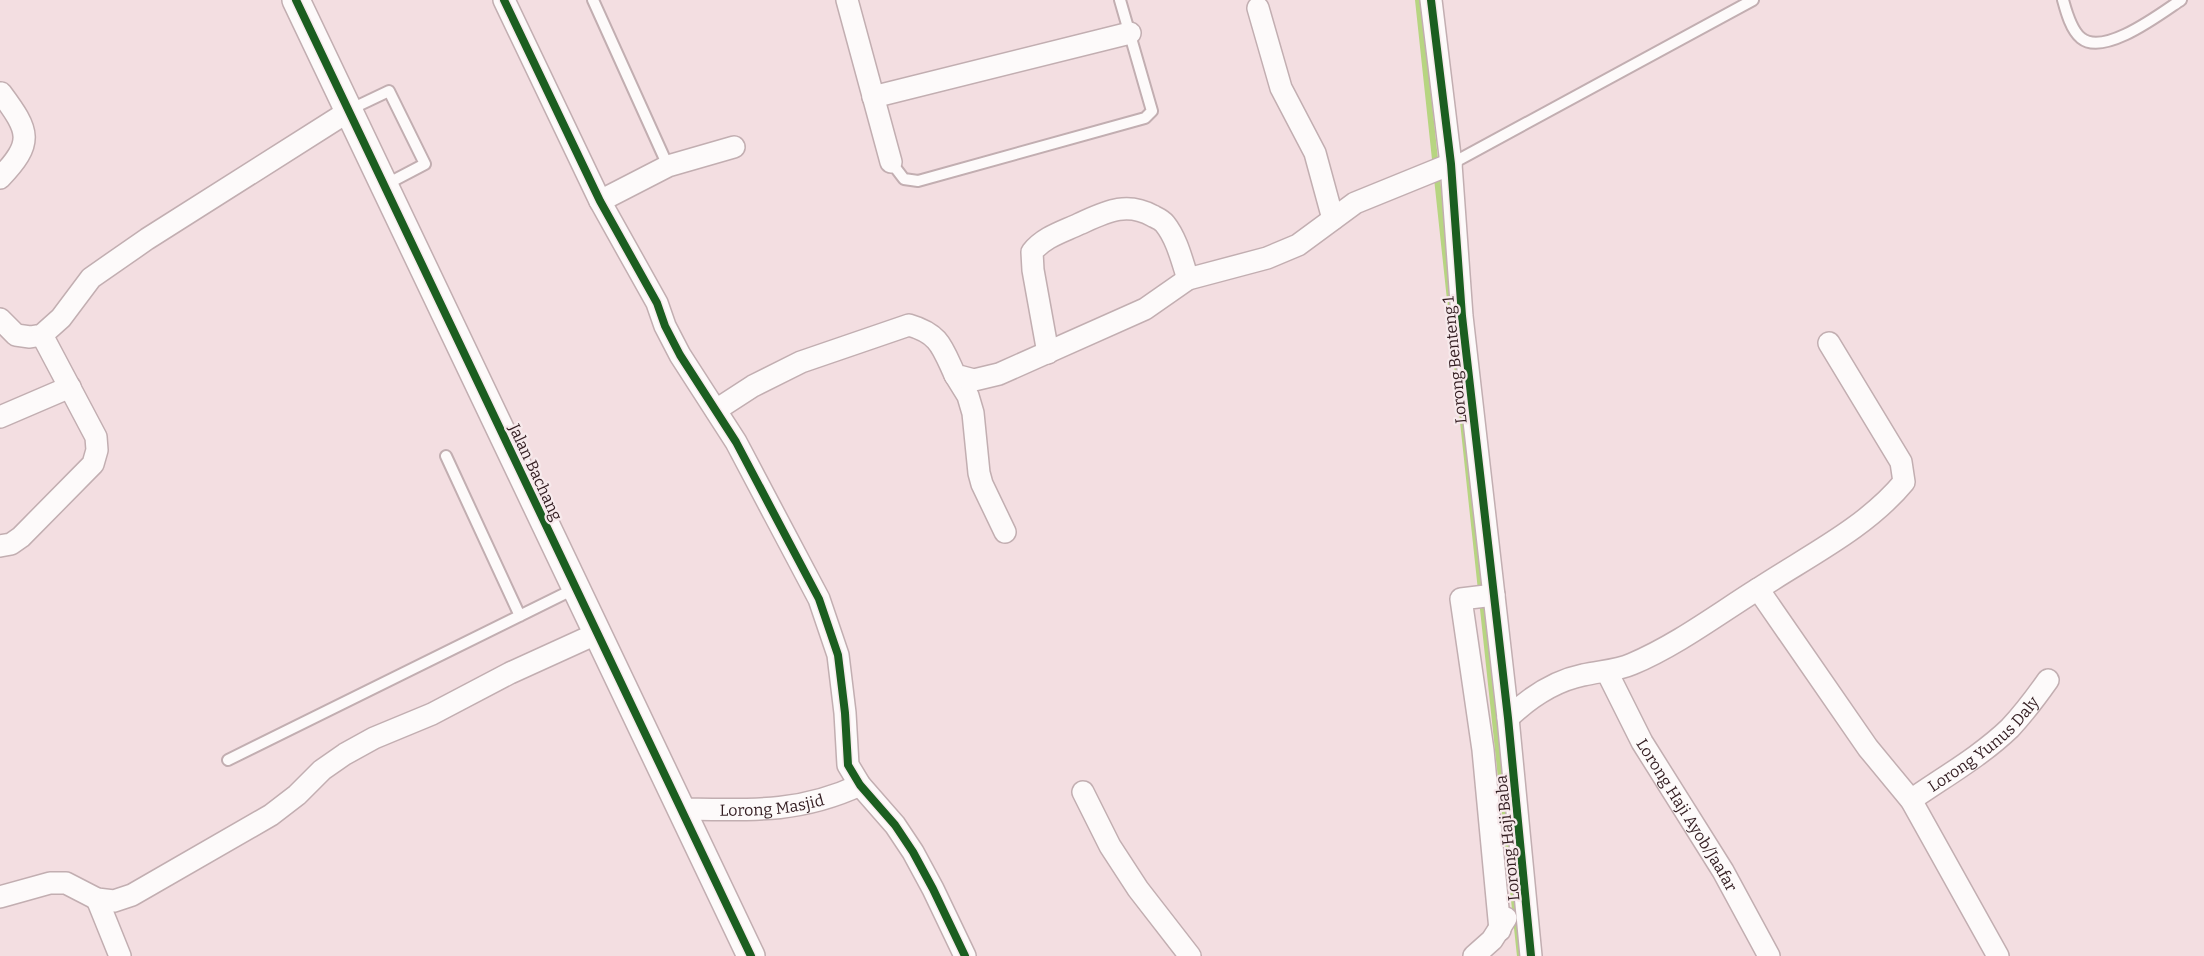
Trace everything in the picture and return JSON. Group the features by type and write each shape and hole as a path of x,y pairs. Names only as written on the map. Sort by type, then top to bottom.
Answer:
{"street":[{"name":"Jalan Bachang","path":"296,0 751,956"},
{"path":"504,0 600,201 654,296 665,326 680,355 761,486 819,599 838,656 848,765 860,785 895,825 913,852 964,956"},
{"path":"848,0 891,162"},
{"name":"Lorong Benteng 1","path":"1431,0 1462,316 1485,596 1508,718"},
{"path":"1258,8 1281,88 1315,153 1333,219"},
{"path":"873,97 1130,33"},
{"path":"0,178 20,155 25,143 15,111 2,93"},
{"path":"0,319 16,335 30,337 42,335 61,318 91,278 147,238 349,111"},
{"path":"600,201 668,166 734,147"},
{"path":"955,375 974,380 999,374 1145,309 1188,279 1267,258 1298,245 1355,203 1446,166"},
{"path":"1048,353 1033,270 1032,252 1040,243 1055,235 1104,213 1128,208 1143,210 1164,222 1174,239 1188,279"},
{"path":"716,410 753,386 801,362 909,325 927,331 941,345 968,396 976,428 979,473 1005,532"},
{"path":"0,546 11,544 21,537 93,464 97,450 96,437 42,335"},
{"path":"1508,718 1522,705 1560,682 1631,665 1651,655 1851,530 1891,498 1904,482 1901,462 1829,343"},
{"path":"0,417 70,387"},
{"path":"1758,589 1868,748 1911,800 1998,956"},
{"path":"1485,596 1461,599 1483,750 1502,926"},
{"path":"0,897 50,883 66,883 97,899 114,902 132,895 271,815 297,795 322,770 345,754 374,738 432,714 510,673 598,633"},
{"name":"Lorong Haji Ayob/Jaafar","path":"1607,672 1642,742 1723,871 1769,956"},
{"name":"Lorong Yunus Daly","path":"1911,800 1981,752 2008,729 2027,710 2048,680"},
{"name":"Lorong Haji Baba","path":"1508,718 1522,889 1531,956"},
{"name":"Lorong Masjid","path":"680,809 769,810 836,796 860,785"},
{"path":"1083,792 1110,846 1144,897 1190,956"},
{"path":"1474,956 1502,926 1522,889"},
{"path":"97,899 120,956"}],"lane":[{"path":"593,0 668,166"},
{"path":"891,162 904,179 918,181 1145,118 1152,111 1120,0"},
{"path":"1446,166 1753,0"},
{"path":"2063,0 2080,37 2092,43 2106,43 2126,34 2181,0"},
{"path":"349,111 388,91 425,164 385,186"},
{"path":"446,456 520,616"},
{"path":"228,760 576,588"}],"waterway":[{"path":"1418,0 1520,956"}],"cycle path":[{"path":"296,0 751,956"},
{"path":"504,0 600,201 657,303 665,326 680,355 736,442 819,599 838,655 848,765 860,785 895,825 913,852 965,956"},
{"path":"1431,0 1451,164 1462,316 1508,718 1531,956"}]}
